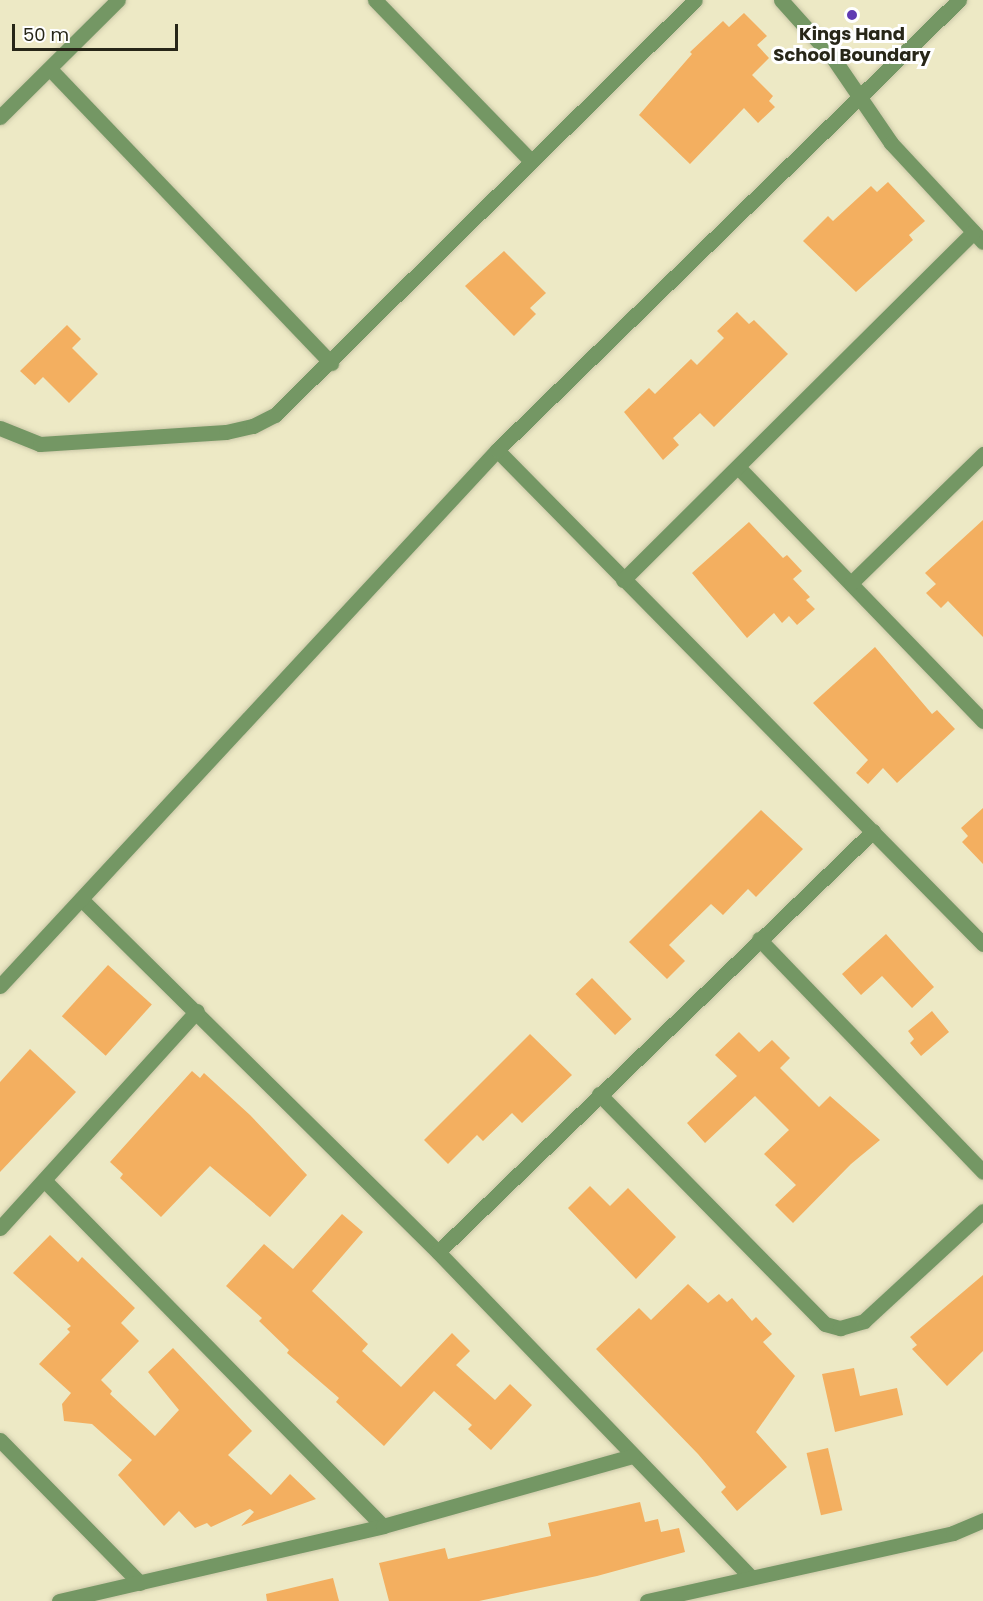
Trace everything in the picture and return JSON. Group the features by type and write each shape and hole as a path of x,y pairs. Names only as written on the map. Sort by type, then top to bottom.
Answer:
{"street":[{"path":"0,117 118,0"},
{"path":"375,0 531,161"},
{"path":"0,428 40,444 226,432 253,426 275,415 331,363 531,161 695,0"},
{"path":"623,580 978,237 891,143 858,99 820,40 781,0"},
{"path":"0,986 497,450 958,0"},
{"path":"50,69 331,363"},
{"path":"497,450 983,944"},
{"path":"850,583 983,454"},
{"path":"738,467 983,721"},
{"path":"438,1252 873,831"},
{"path":"81,898 438,1252 751,1577"},
{"path":"759,939 983,1172"},
{"path":"0,1228 197,1011"},
{"path":"599,1094 825,1324 840,1328 864,1321 983,1211"},
{"path":"44,1180 382,1526"},
{"path":"0,1440 140,1582"},
{"path":"59,1601 382,1526 632,1456"},
{"path":"647,1601 953,1533 983,1520"}],"building":[{"path":"744,13 767,36 757,45 769,58 752,75 773,96 769,101 775,107 758,123 744,108 690,164 639,115 692,54 690,52 723,21 729,27"},
{"path":"888,182 925,221 909,235 913,240 856,292 803,241 828,216 833,221 871,186 877,192"},
{"path":"504,251 546,293 530,308 536,314 514,336 465,286"},
{"path":"737,312 749,324 754,320 788,354 714,427 700,413 673,438 679,445 663,460 624,412 649,388 655,394 691,359 697,365 724,338 717,331"},
{"path":"67,325 81,339 72,348 98,374 69,403 43,377 35,385 20,371"},
{"path":"983,520 983,637 948,601 941,608 926,593 936,584 925,573"},
{"path":"749,522 783,558 787,555 802,571 793,579 810,597 806,600 815,609 797,625 789,616 782,623 774,613 747,638 692,573"},
{"path":"875,647 932,714 937,710 955,729 897,783 883,768 868,784 856,773 868,760 813,703"},
{"path":"983,808 983,864 962,842 968,836 961,828"},
{"path":"761,810 803,849 756,897 748,889 723,915 711,904 669,945 685,961 667,979 629,942"},
{"path":"886,934 934,987 912,1008 882,976 861,995 842,974"},
{"path":"108,965 152,1004 106,1056 62,1016"},
{"path":"592,978 632,1019 615,1035 575,994"},
{"path":"932,1011 949,1032 921,1056 910,1043 914,1039 908,1031"},
{"path":"739,1032 759,1052 772,1040 790,1058 780,1068 819,1107 830,1096 880,1140 851,1164 793,1223 775,1205 796,1185 764,1154 789,1130 755,1096 705,1143 687,1123 737,1076 715,1055"},
{"path":"530,1034 572,1075 522,1123 512,1113 483,1141 477,1135 448,1164 424,1140"},
{"path":"30,1049 76,1092 0,1172 0,1082"},
{"path":"192,1071 200,1078 204,1073 250,1115 307,1175 270,1217 210,1166 161,1217 120,1178 123,1174 110,1162"},
{"path":"590,1186 610,1206 628,1188 676,1237 636,1279 568,1208"},
{"path":"342,1214 363,1232 312,1291 368,1344 362,1351 401,1387 452,1333 470,1351 456,1365 495,1400 510,1384 532,1405 491,1450 468,1429 472,1425 434,1391 384,1446 336,1402 339,1398 287,1353 289,1350 259,1321 262,1318 226,1286 264,1244 293,1269"},
{"path":"50,1235 78,1262 82,1257 135,1308 121,1323 139,1341 101,1380 112,1391 110,1394 155,1436 179,1410 148,1372 173,1348 252,1431 228,1455 271,1495 290,1474 316,1499 241,1526 254,1512 250,1509 211,1527 207,1523 195,1528 179,1511 164,1526 118,1475 132,1460 92,1424 64,1421 62,1404 71,1393 39,1364 70,1332 67,1329 71,1326 13,1273"},
{"path":"983,1275 983,1351 947,1386 912,1349 917,1345 910,1337"},
{"path":"688,1284 708,1303 719,1294 727,1302 732,1298 752,1321 756,1317 772,1334 763,1342 795,1376 756,1432 787,1467 737,1511 721,1492 726,1487 698,1454 596,1349 639,1308 651,1320"},
{"path":"854,1368 860,1396 897,1388 903,1415 835,1432 822,1374"},
{"path":"828,1448 842,1510 821,1515 807,1453"},
{"path":"640,1502 645,1522 658,1519 661,1532 679,1528 685,1552 597,1576 479,1601 389,1601 379,1563 445,1548 448,1559 551,1536 548,1523"},
{"path":"333,1578 339,1601 267,1601 266,1594"}],"place":[{"name":"Kings Hand School Boundary","path":"852,15"}]}
